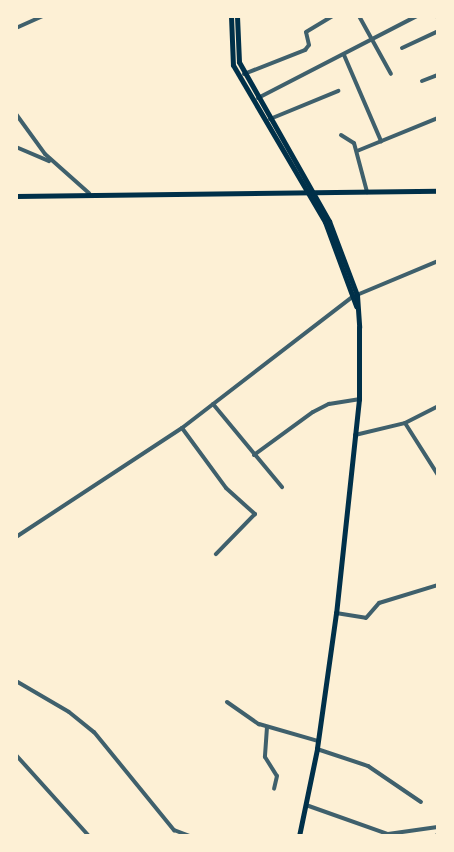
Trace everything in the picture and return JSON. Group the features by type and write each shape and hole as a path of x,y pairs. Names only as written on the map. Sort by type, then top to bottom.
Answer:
{"main road":[{"path":"231,16 233,65 310,190"},
{"path":"237,16 235,47 244,75 310,190 332,239 358,311 359,399 336,614 317,749 298,836"},
{"path":"16,196 310,190 438,191"}],"street":[{"path":"16,28 43,16"},
{"path":"244,75 305,50 309,45 306,32 333,16"},
{"path":"359,16 391,74"},
{"path":"257,99 417,16"},
{"path":"402,48 438,31"},
{"path":"344,55 381,141"},
{"path":"422,81 438,75"},
{"path":"270,119 338,91"},
{"path":"16,114 53,162 89,194"},
{"path":"357,151 438,118"},
{"path":"341,135 351,139 357,151 366,192"},
{"path":"16,147 53,162"},
{"path":"16,537 182,428 354,296 438,261"},
{"path":"254,455 313,412 359,399"},
{"path":"213,404 282,487"},
{"path":"355,435 405,423 438,406"},
{"path":"405,423 438,475"},
{"path":"182,428 226,488 255,514 216,554"},
{"path":"336,614 366,618 379,603 438,585"},
{"path":"16,681 69,712 94,732 174,830 190,836"},
{"path":"227,702 267,727 318,741"},
{"path":"267,727 265,757 277,776 274,789"},
{"path":"317,749 368,766 421,802"},
{"path":"16,755 89,836"},
{"path":"305,805 388,834 438,827"}]}
